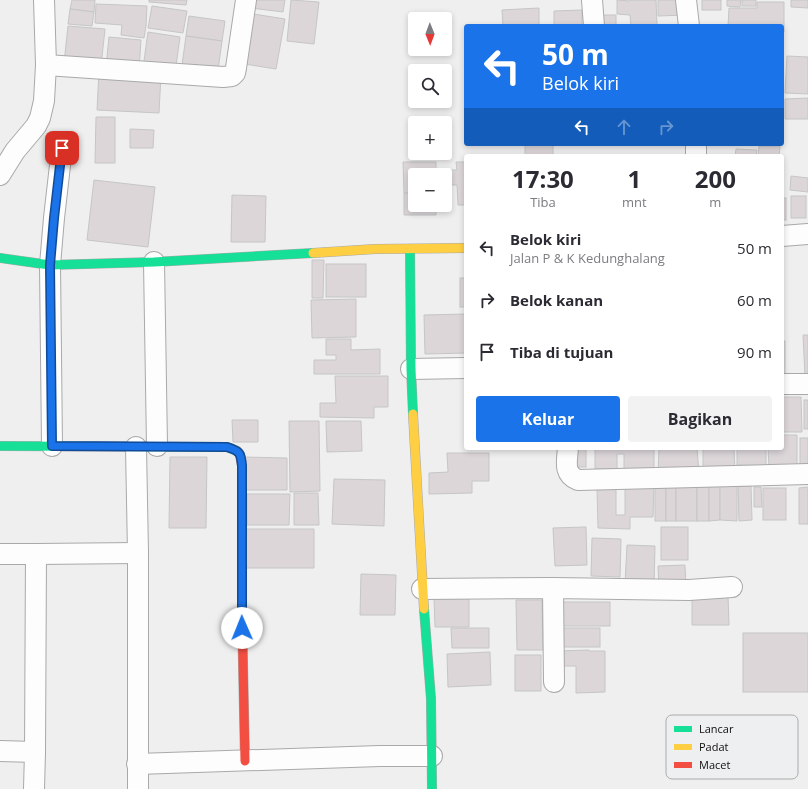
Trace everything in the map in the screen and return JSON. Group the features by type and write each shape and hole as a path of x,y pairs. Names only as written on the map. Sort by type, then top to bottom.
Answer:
{"street":[{"path":"0,175 16,151 36,126 40,118 44,102 46,65 44,0"},
{"path":"46,65 223,77 232,76 235,73 236,68 246,0"},
{"path":"592,0 594,24"},
{"path":"686,0 689,24"},
{"path":"52,446 50,265 62,148"},
{"path":"784,236 808,234"},
{"path":"0,258 50,265 154,262 374,249 464,248"},
{"path":"410,249 411,369 422,589 431,699 432,789"},
{"path":"154,262 157,446"},
{"path":"411,369 464,368"},
{"path":"784,384 808,384"},
{"path":"0,446 227,447 236,450 241,455 241,597 245,761"},
{"path":"136,447 138,553 138,789"},
{"path":"568,450 567,469 571,477 578,480 808,474"},
{"path":"0,554 138,553"},
{"path":"34,789 36,554"},
{"path":"422,589 553,588 689,590 732,587"},
{"path":"553,588 554,682"},
{"path":"0,751 35,752"},
{"path":"137,764 380,756 432,756"}],"building":[{"path":"72,0 95,0 94,12 70,9"},
{"path":"149,0 187,0 186,5 149,2"},
{"path":"252,0 285,0 283,12 251,8"},
{"path":"291,0 319,2 314,44 287,41"},
{"path":"617,0 656,0 657,24 631,24 630,15 617,14"},
{"path":"658,0 685,0 686,15 658,16"},
{"path":"702,0 721,0 721,10 702,10"},
{"path":"727,0 741,0 740,7 727,6"},
{"path":"742,0 756,0 756,6 742,6"},
{"path":"791,0 808,0 808,8 791,7"},
{"path":"757,2 784,2 784,24 728,24 729,8 757,8"},
{"path":"96,4 147,6 144,38 121,35 122,25 95,23"},
{"path":"152,6 187,11 183,33 148,28"},
{"path":"539,8 539,24 503,24 502,10"},
{"path":"70,9 94,12 92,26 68,24"},
{"path":"582,10 582,24 554,24 554,11"},
{"path":"247,13 285,19 276,69 238,63"},
{"path":"600,15 616,15 616,24 600,24"},
{"path":"189,16 225,21 222,41 186,36"},
{"path":"68,26 105,29 101,66 64,63"},
{"path":"148,32 180,37 175,73 143,68"},
{"path":"186,36 222,41 218,70 182,65"},
{"path":"109,37 141,40 139,70 106,67"},
{"path":"787,56 808,57 808,94 785,93"},
{"path":"99,71 161,74 159,113 97,110"},
{"path":"808,98 808,119 785,119 785,99"},
{"path":"96,117 115,117 115,163 95,163"},
{"path":"130,129 154,130 153,148 130,148"},
{"path":"525,146 553,146 553,154 525,154"},
{"path":"759,146 780,146 779,154 758,154"},
{"path":"736,149 757,150 756,154 735,154"},
{"path":"403,162 436,162 436,168 408,168 408,193 404,193"},
{"path":"456,162 464,162 464,205 458,205 457,185 452,185 452,170 457,170"},
{"path":"791,176 808,178 808,192 790,190"},
{"path":"94,180 155,187 148,247 87,240"},
{"path":"404,193 408,193 408,212 436,212 436,215 404,215"},
{"path":"232,195 266,196 265,242 231,242"},
{"path":"791,196 806,196 806,218 791,218"},
{"path":"784,198 786,198 786,220 784,220"},
{"path":"312,260 324,260 323,298 312,298"},
{"path":"326,264 366,264 366,297 326,297"},
{"path":"460,278 464,278 464,307 460,307"},
{"path":"356,299 356,337 312,338 311,300"},
{"path":"464,314 464,353 425,354 424,315"},
{"path":"803,335 808,335 808,376 805,376"},
{"path":"326,339 351,339 351,350 380,349 380,374 314,374 314,360 336,360 336,355 326,355"},
{"path":"784,341 785,341 784,377"},
{"path":"335,376 388,376 388,407 374,407 374,418 320,417 320,403 336,403"},
{"path":"784,397 801,397 802,432 784,432"},
{"path":"804,400 808,400 808,429 804,429"},
{"path":"232,420 258,420 258,442 233,442"},
{"path":"289,421 319,421 320,491 290,492"},
{"path":"326,421 361,421 362,451 327,452"},
{"path":"784,435 797,435 797,466 769,467 768,450 784,450"},
{"path":"800,438 808,438 808,464 800,464"},
{"path":"576,450 586,450 586,467 576,467"},
{"path":"595,450 654,450 654,469 624,469 624,454 617,454 617,469 595,469"},
{"path":"659,450 697,450 699,474 658,474"},
{"path":"703,450 734,450 735,473 703,473"},
{"path":"737,450 766,450 766,466 737,465"},
{"path":"447,453 489,453 489,481 472,481 472,493 429,494 429,473 448,472"},
{"path":"170,457 207,457 206,528 169,528"},
{"path":"244,457 287,458 287,490 243,490"},
{"path":"334,479 385,480 384,526 332,524"},
{"path":"625,484 654,485 653,517 630,517 630,529 598,528 597,488 616,488 616,515 625,515"},
{"path":"655,484 666,484 666,521 655,521"},
{"path":"666,484 676,484 676,521 666,521"},
{"path":"676,484 697,484 697,521 676,521"},
{"path":"697,484 709,484 709,521 697,521"},
{"path":"709,484 720,484 720,520 709,521"},
{"path":"720,484 737,484 737,521 720,520"},
{"path":"738,486 751,486 752,520 739,521"},
{"path":"754,487 761,487 762,507 754,507"},
{"path":"808,487 808,524 799,524 799,488"},
{"path":"763,488 786,488 786,520 763,520"},
{"path":"294,493 318,493 319,525 294,525"},
{"path":"247,494 290,494 289,525 247,525"},
{"path":"586,527 587,565 555,566 553,528"},
{"path":"661,527 688,527 688,560 661,560"},
{"path":"245,529 314,529 314,568 244,568"},
{"path":"592,538 621,539 620,577 591,576"},
{"path":"627,545 655,546 654,585 625,584"},
{"path":"685,565 686,587 659,588 658,566"},
{"path":"361,574 396,575 395,615 360,615"},
{"path":"692,596 728,596 729,625 692,625"},
{"path":"434,597 469,597 469,627 435,627"},
{"path":"516,600 542,600 543,650 517,650"},
{"path":"555,602 610,602 610,626 555,626"},
{"path":"451,628 489,628 489,648 452,648"},
{"path":"557,628 600,628 600,647 557,647"},
{"path":"743,633 808,633 808,692 743,692"},
{"path":"555,651 605,651 605,692 576,693 576,666 555,666"},
{"path":"490,652 491,685 448,687 447,654"},
{"path":"515,655 541,655 541,691 515,691"}],"traffic: fast":[{"path":"410,249 413,414"},
{"path":"0,258 50,265 154,262 313,253"},
{"path":"0,446 227,447 237,451"},
{"path":"424,609 431,699 432,789"}],"traffic: slow":[{"path":"313,253 375,249 464,248"},
{"path":"413,414 424,609"}],"traffic: jam":[{"path":"237,451 240,455 242,466 242,613 245,761"}],"route":[{"path":"62,148 50,265 52,446 227,447 236,450 241,455 242,466 242,628"}]}
